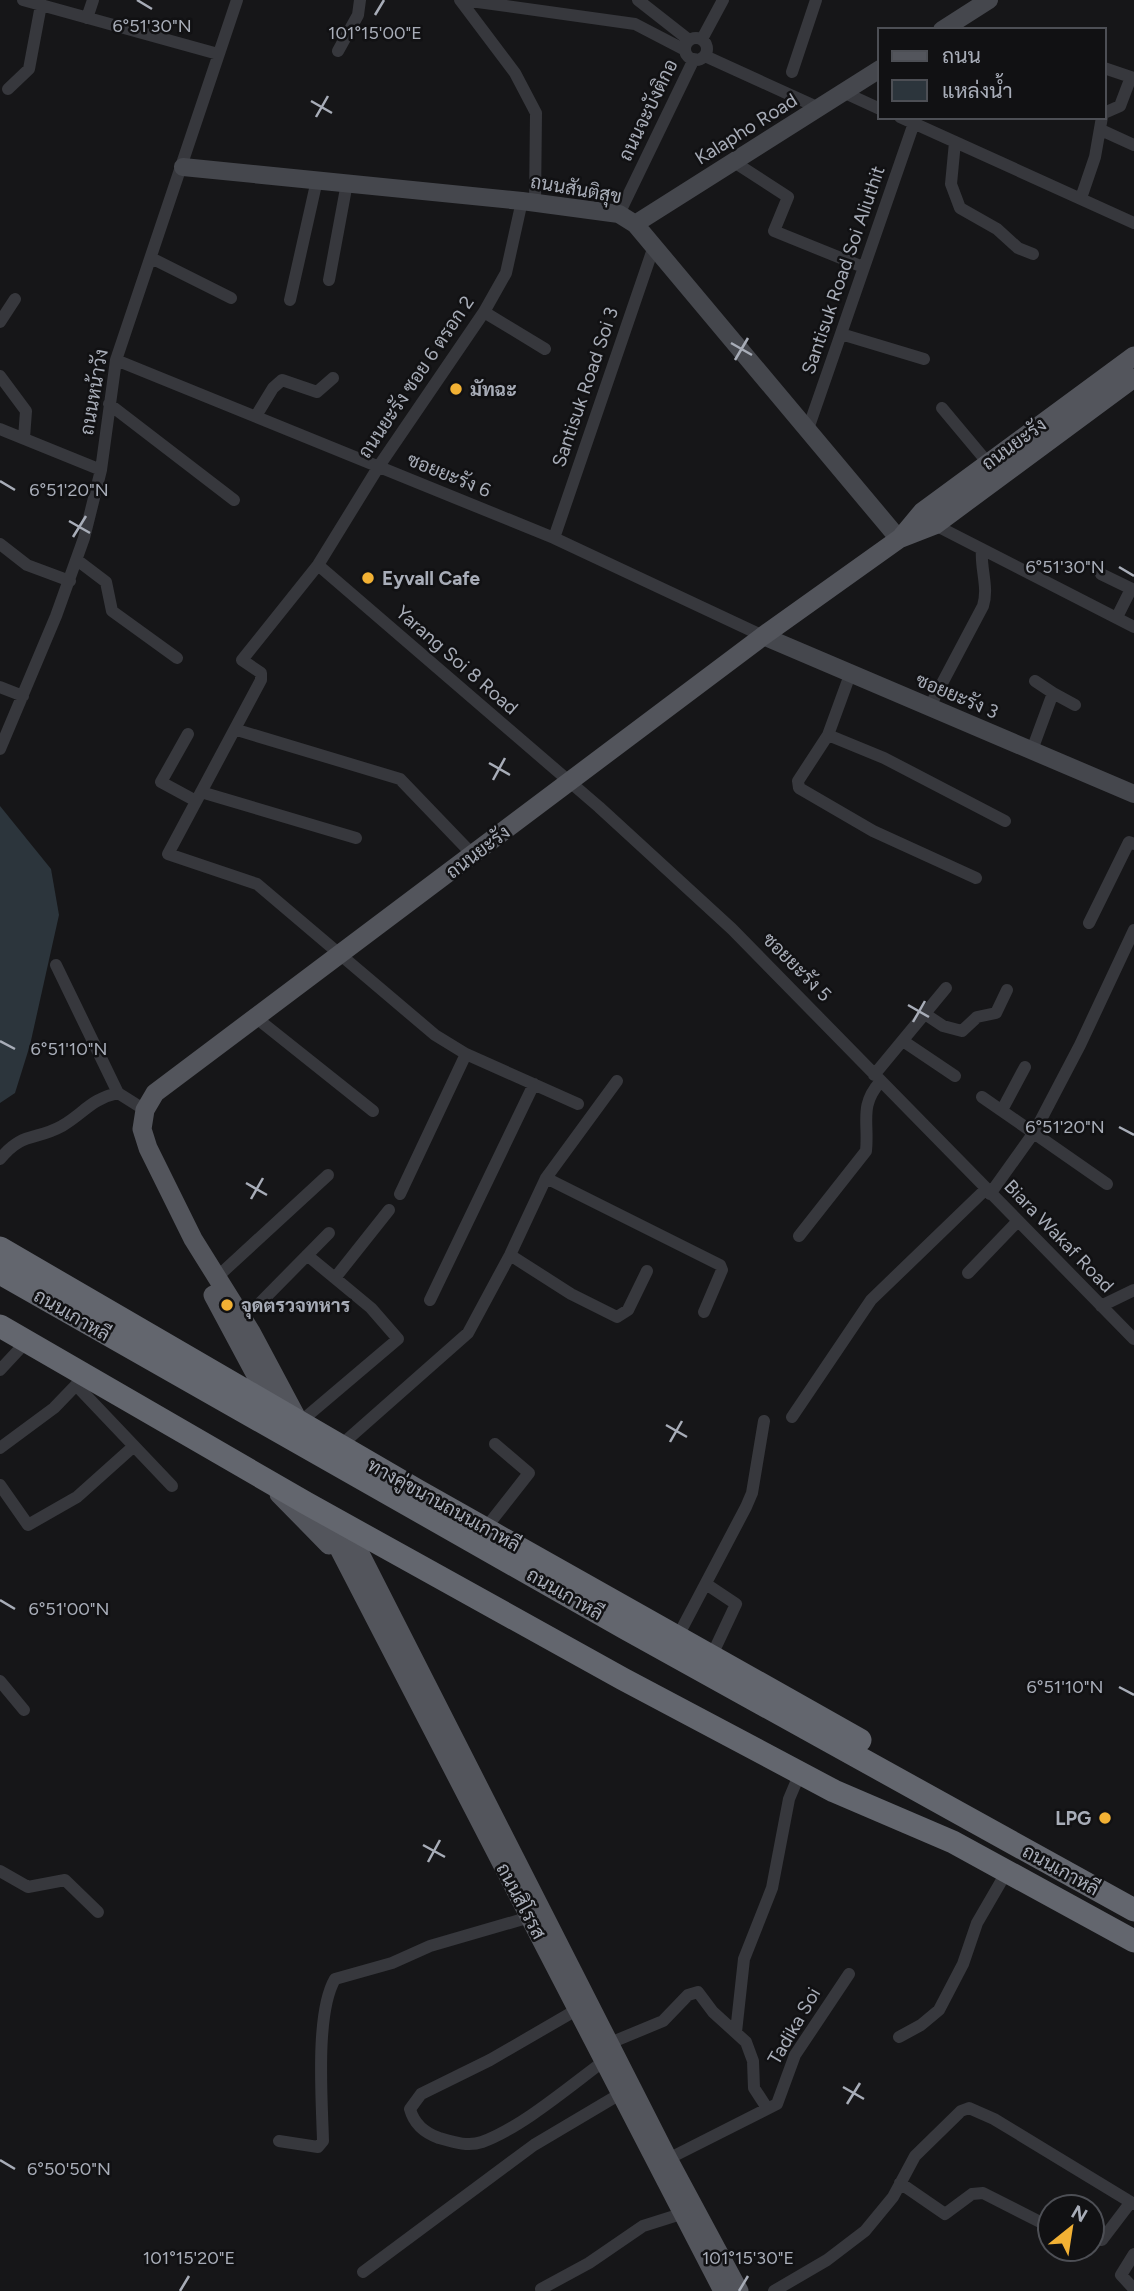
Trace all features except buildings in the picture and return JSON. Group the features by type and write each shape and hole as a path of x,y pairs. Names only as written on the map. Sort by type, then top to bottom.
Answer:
{"highway":[{"name":"ทางคู่ขนานถนนเกาหลี","path":"0,1248 273,1407 302,1420 340,1446 485,1529 862,1741 993,1832"},
{"path":"0,1266 145,1343 212,1372"},
{"name":"ถนนเกาหลี","path":"0,1273 538,1578 1134,1910"},
{"path":"0,1326 27,1341 81,1379 409,1558 623,1679 800,1773"},
{"name":"ถนนเกาหลี","path":"800,1773 953,1842 1134,1941"},
{"path":"1091,1887 1104,1925"}],"main road":[{"name":"ถนนยะรัง","path":"899,539 935,525 1121,380 1134,356"},
{"name":"ถนนยะรัง","path":"145,1110 155,1093 176,1074 571,783 763,636 899,539 922,512 988,463 1121,380"},
{"path":"145,1110 142,1129 148,1148 175,1204 215,1279 251,1332 275,1378 302,1420"},
{"path":"175,1204 188,1246 273,1407"},
{"path":"212,1372 227,1370 236,1364 242,1349"},
{"path":"259,1476 309,1523 346,1563"},
{"name":"ถนนสิโรรส","path":"319,1510 578,2009 607,2052 620,2094 723,2291"},
{"name":"ถนนสิโรรส","path":"345,1524 607,2052 668,2158 739,2291"},
{"path":"376,1586 377,1566 381,1559 387,1556 409,1558"}],"street":[{"path":"23,0 218,54"},
{"path":"87,18 93,0"},
{"name":"ถนนหน้าวัง","path":"0,749 70,581 101,470 116,360 237,0"},
{"path":"338,51 358,15 360,0"},
{"path":"462,0 635,24 695,49 819,108"},
{"name":"ถนนยะรัง ซอย 6 ตรอก 2","path":"237,730 262,677 242,660 318,565 379,466 484,312 506,273 528,202 536,113 514,73 462,0"},
{"name":"ถนนจะบังติกอ","path":"619,214 695,49 723,0"},
{"path":"792,72 816,0"},
{"path":"945,28 989,0"},
{"path":"635,24 643,4 695,49"},
{"path":"8,89 22,79 31,64 41,5"},
{"path":"1106,69 1132,78 1120,106 1106,117"},
{"name":"Kalapho Road","path":"635,224 878,70"},
{"path":"843,92 878,108"},
{"path":"905,119 1134,223"},
{"path":"1081,198 1102,120 1134,145"},
{"name":"Santisuk Road Soi Aliuthit","path":"808,429 914,123"},
{"path":"955,142 951,184 960,208 997,229 1017,248 1034,254"},
{"path":"734,162 788,197 774,232 863,267"},
{"name":"ถนนสันติสุข","path":"183,167 528,202 619,214 635,224 653,249 899,539"},
{"path":"290,300 317,180"},
{"path":"329,280 347,183"},
{"name":"Santisuk Road Soi 3","path":"554,538 653,249"},
{"path":"151,258 230,298"},
{"path":"0,321 15,299"},
{"path":"484,312 545,349"},
{"path":"841,334 924,359"},
{"name":"ซอยยะรัง 6","path":"116,360 554,538 763,636"},
{"path":"0,376 26,411 24,438"},
{"path":"256,416 278,382 287,381 317,392 333,378"},
{"path":"109,404 234,500"},
{"path":"942,408 988,463"},
{"path":"0,429 101,470"},
{"path":"935,525 1134,627"},
{"path":"0,544 27,565 70,581"},
{"path":"929,709 983,606 986,590 982,576 982,549"},
{"path":"76,560 106,582 109,608 112,611 177,658"},
{"name":"Yarang Soi 8 Road","path":"318,565 571,783"},
{"path":"1101,574 1133,590 1116,617"},
{"name":"ซอยยะรัง 3","path":"763,636 851,672 929,709 1134,794"},
{"path":"851,672 828,735 798,780 799,788 873,831 976,878"},
{"path":"1035,681 1075,705"},
{"path":"0,687 23,696"},
{"path":"1032,750 1053,693"},
{"path":"473,855 400,779 237,730 198,796 169,854 257,884 435,1035 466,1054 578,1104"},
{"path":"188,734 161,782 198,796 356,838"},
{"path":"828,735 884,758 1005,821"},
{"name":"ซอยยะรัง 5","path":"571,783 732,929 988,1192"},
{"path":"1089,923 1129,842 1134,844"},
{"path":"792,1417 871,1300 988,1192 1035,1131 1130,952 1134,930"},
{"path":"56,964 118,1093 145,1110"},
{"path":"799,1236 864,1156 869,1095 877,1078 946,988"},
{"path":"925,1014 943,1026 962,1031 977,1017 996,1013 1007,990"},
{"path":"255,1017 373,1111"},
{"path":"903,1041 955,1076"},
{"path":"400,1195 466,1054"},
{"path":"1002,1110 1025,1067"},
{"path":"340,1446 468,1333 510,1255 546,1178 617,1081"},
{"path":"430,1300 534,1084"},
{"path":"0,1159 19,1140 58,1128 100,1097 118,1093"},
{"path":"982,1097 1035,1131 1107,1184"},
{"path":"215,1279 328,1175"},
{"path":"546,1178 720,1265 722,1270 704,1312"},
{"name":"Biara Wakaf Road","path":"988,1192 1134,1339"},
{"path":"335,1278 389,1210"},
{"path":"968,1273 1017,1222"},
{"path":"256,1307 329,1233"},
{"path":"302,1420 398,1339 371,1308 307,1255"},
{"path":"510,1255 571,1294 617,1317 628,1310 646,1271"},
{"path":"1101,1306 1134,1290"},
{"path":"0,1370 27,1341"},
{"path":"0,1448 54,1408 81,1379 134,1446 172,1486"},
{"path":"678,1636 752,1493 764,1422"},
{"path":"485,1529 529,1473 495,1444"},
{"path":"0,1485 28,1525 77,1497 134,1446"},
{"path":"706,1584 736,1604 712,1655"},
{"path":"0,1681 24,1710"},
{"path":"736,2032 744,1959 772,1888 789,1800 800,1773"},
{"path":"0,1871 28,1887 65,1880 98,1912"},
{"path":"899,2037 921,2025 939,2010 962,1964 977,1923 1006,1873"},
{"path":"278,2141 318,2147 323,2141 322,2053 330,1994 335,1979 392,1963 430,1946 530,1917"},
{"name":"Tadika Soi","path":"668,2158 780,2099 795,2055 849,1974"},
{"path":"578,2009 490,2060 421,2094 410,2109 413,2118 425,2132 436,2137 456,2143 482,2142 530,2115 607,2052 663,2021 694,1992 702,1995 713,2012 736,2032 750,2050 754,2088 767,2108"},
{"path":"363,2272 534,2145 620,2094"},
{"path":"774,2291 847,2247 886,2208 915,2156 961,2110 969,2108 994,2119 1132,2204 1106,2235"},
{"path":"900,2183 945,2214 972,2194 983,2193 1036,2221"},
{"path":"541,2289 589,2263 643,2226 681,2214"},
{"path":"1134,2254 1121,2275 1134,2289"}],"water":[{"path":"0,806 51,869 59,915 30,1045 15,1093 0,1103"}],"place":[{"name":"มัทฉะ","path":"456,389"},
{"name":"Eyvall Cafe","path":"368,578"},
{"name":"จุดตรวจทหาร","path":"227,1305"},
{"name":"LPG","path":"1105,1818"}]}
